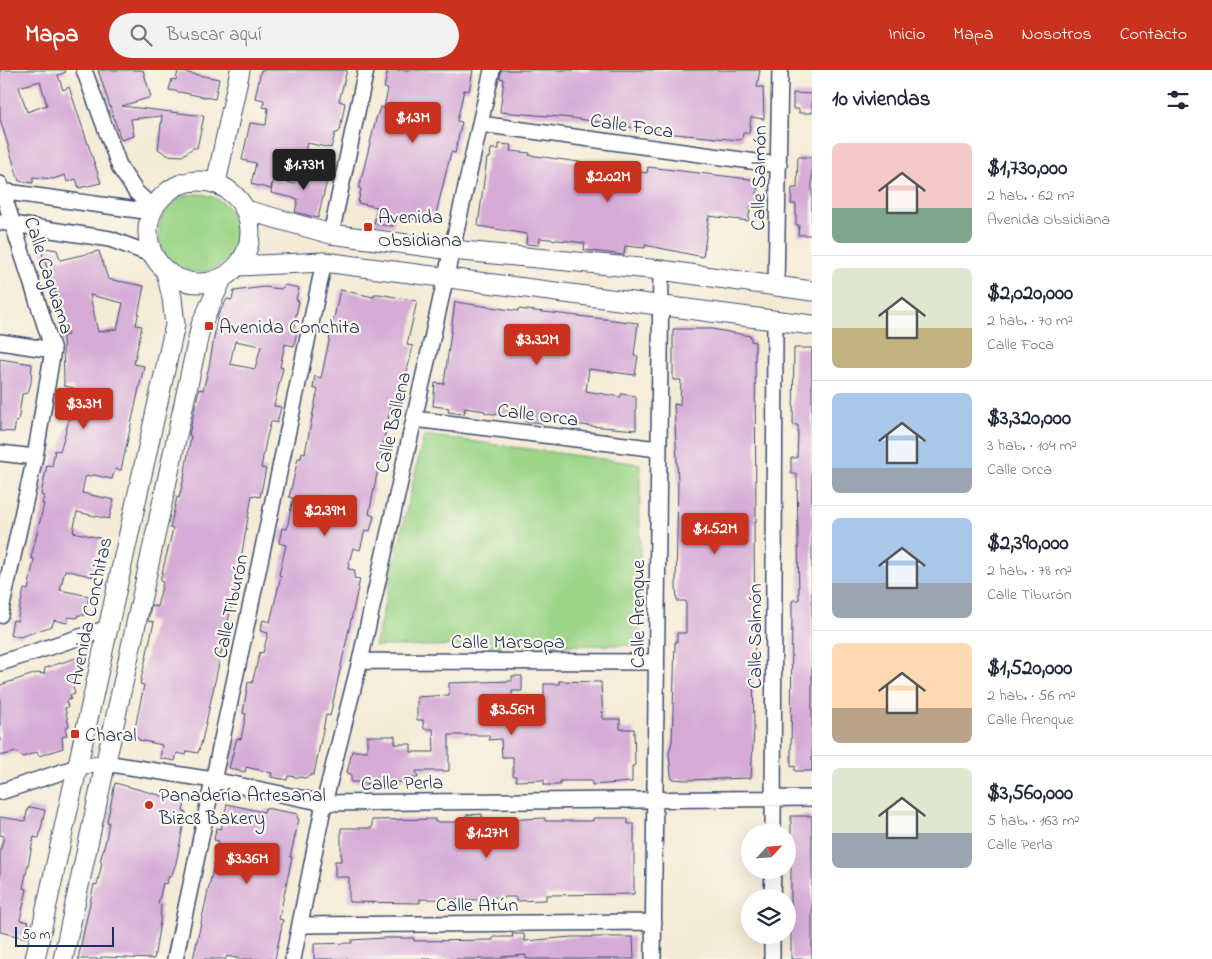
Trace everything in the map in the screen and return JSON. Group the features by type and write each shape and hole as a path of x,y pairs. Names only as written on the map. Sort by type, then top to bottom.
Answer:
{"street":[{"path":"84,70 120,168 136,192 152,210"},
{"path":"216,183 240,70"},
{"path":"330,234 366,70"},
{"name":"Calle Ballena","path":"293,959 324,803 360,661 492,70"},
{"name":"Calle Salmón","path":"776,287 780,70"},
{"name":"Calle Foca","path":"480,124 779,165"},
{"path":"201,180 216,183 228,189 246,210 250,224 250,239 246,254 238,266 222,279 203,284 183,282 166,272 153,255 148,241 148,226 152,210 162,196 173,187 201,180"},
{"path":"1,189 152,210"},
{"name":"Calle Caguama","path":"0,615 6,562 35,457 53,350 6,223 1,189"},
{"path":"246,210 330,234 452,250 661,270 812,291"},
{"path":"6,223 110,239 153,255"},
{"path":"238,266 324,262 812,325"},
{"name":"Calle Tiburón","path":"175,959 324,262"},
{"name":"Calle Arenque","path":"653,959 661,270"},
{"name":"Avenida Conchitas","path":"34,959 175,325 172,298 166,272"},
{"path":"63,959 201,325 222,279"},
{"name":"Calle Salmón","path":"773,824 775,321"},
{"path":"0,342 53,350"},
{"name":"Calle Orca","path":"414,419 658,449"},
{"path":"0,453 35,457"},
{"path":"0,663 108,628"},
{"name":"Calle Marsopa","path":"360,661 656,662"},
{"name":"Calle Perla","path":"0,792 77,767 106,763 213,780 324,803 812,798"},
{"name":"Calle Atún","path":"300,925 654,922"},
{"path":"772,944 772,959"}],"green space":[{"path":"190,194 206,194 220,200 231,211 237,225 237,241 231,255 220,266 206,272 190,272 176,266 165,255 159,241 159,225 165,211 176,200"},
{"path":"424,435 640,464 640,645 375,646"}],"building":[{"path":"0,70 65,70 66,72 58,75 63,90 69,87 101,183 79,188 76,179 67,182 65,175 53,179 33,177 33,183 19,181 0,119","holes":["40,81 47,105 27,112 19,87"]},
{"path":"98,70 143,70 151,97 122,106 204,116 197,148 193,148 182,156 167,155 158,149 162,116 131,119 134,136 121,140"},
{"path":"261,70 347,70 339,101 345,103 340,130 338,133 335,133 331,148 307,143 302,164 277,159 271,189 251,184 256,163 242,160 250,123 266,125 268,108 263,107 264,100 255,98"},
{"path":"388,70 473,70 469,91 464,90 457,121 462,122 455,153 451,152 434,222 396,216 393,226 374,224 377,207 358,203 361,189 359,188 376,119 380,107 384,108 388,89 384,88"},
{"path":"501,70 760,70 757,87 763,87 764,119 751,117 749,133 743,133 742,139 739,140 675,134 572,118 500,112 504,79 500,78"},
{"path":"178,71 219,79 215,99 169,90 172,79 176,80"},
{"path":"793,93 812,94 812,113 799,113 799,109 793,109"},
{"path":"499,144 511,145 510,151 530,153 529,155 647,173 648,167 758,180 756,206 751,205 748,221 709,216 703,257 645,245 645,248 625,246 624,255 584,250 585,243 540,238 539,245 526,244 527,234 478,226 487,158 490,158 491,149 499,149"},
{"path":"798,157 812,157 812,235 798,235 799,225 796,225 796,204 791,204 792,188 797,188"},
{"path":"298,168 328,176 318,218 295,212 298,199 271,193 273,179 294,184"},
{"path":"40,247 57,250 60,260 99,251 108,279 144,286 136,325 142,326 134,364 144,366 121,470 115,469 112,479 94,475 85,477 82,493 114,500 109,519 77,512 73,532 100,538 96,557 99,558 94,577 65,570 60,590 89,596 85,615 78,615 77,618 68,617 67,623 54,620 52,626 20,637 10,635 13,620 17,621 24,589 28,590 34,559 31,558 44,504 42,504 44,496 41,495 47,465 52,466 55,450 60,451 71,413 69,412 74,388 64,386 63,336 68,335 62,311","holes":["90,295 123,303 117,329 98,332"]},
{"path":"285,285 299,288 296,300 299,301 293,330 297,331 294,346 285,344 280,367 283,368 274,406 281,407 277,423 271,421 266,441 261,468 266,469 260,497 252,495 238,576 202,741 198,753 187,751 186,755 177,753 175,761 160,758 162,745 139,740 134,733 144,685 140,684 154,622 148,621 151,605 157,607 163,582 160,581 173,529 170,528 177,497 179,498 184,478 191,436 189,435 199,389 203,390 209,367 218,315 227,299 232,300 234,291 264,287 281,289","holes":["235,341 261,346 255,369 230,364"]},
{"path":"340,290 374,297 374,294 379,294 417,301 407,345 413,346 402,392 398,392 395,407 391,406 369,514 374,516 370,531 365,530 360,550 353,548 350,559 348,569 355,570 354,578 360,579 330,716 326,715 314,774 305,778 288,776 287,780 271,777 272,773 246,767 245,772 229,768 237,738 241,739 246,714 243,713 248,682 252,683 260,652 263,653 268,633 260,631 263,620 270,622 281,576 279,575 286,545 279,543 282,528 287,529 293,498 289,497 298,458 301,458 302,452 305,453 318,390 313,388 315,376 321,378"},
{"path":"455,302 518,311 518,309 638,323 634,355 638,356 635,375 589,369 586,391 621,397 621,394 636,396 636,430 574,424 575,421 543,417 543,423 524,421 524,418 485,413 485,411 465,408 464,414 448,412 449,408 433,406 435,383 444,384"},
{"path":"673,329 712,329 751,336 751,341 755,342 755,665 753,665 754,729 751,778 685,780 672,779 671,776 669,753 672,742 675,642 677,642 677,633 686,633 686,601 677,601 676,586 678,482 674,404 680,405 681,380 673,380"},
{"path":"794,348 812,348 812,771 795,771 795,766 791,767 792,603 793,600 799,600 797,474 791,474 791,458 797,458 798,434 798,425 793,425"},
{"path":"0,359 32,364 31,383 28,393 22,394 18,422 16,421 14,432 0,431"},
{"path":"82,656 78,675 73,677 76,683 73,687 75,694 70,695 71,699 66,701 68,707 65,708 69,726 65,728 67,735 62,737 63,748 39,756 37,752 23,757 16,752 0,756 0,685 37,673 44,674 45,668"},
{"path":"512,676 522,676 522,691 512,691 512,723 544,723 544,684 559,684 559,681 601,682 603,719 620,719 620,729 634,729 635,766 632,766 632,782 592,785 592,781 560,781 560,785 544,785 544,780 516,781 516,776 513,776 513,757 502,757 501,739 489,740 489,735 449,735 449,771 416,771 418,778 402,778 402,782 360,784 360,782 351,782 351,774 347,773 352,751 367,751 367,736 395,736 395,744 411,744 411,752 434,752 433,729 424,729 423,720 417,720 417,697 449,695 449,683 512,681"},
{"path":"115,783 185,802 183,811 186,812 176,863 171,877 169,876 166,884 163,883 158,904 161,905 160,922 154,959 101,957 101,959 78,959 94,884 97,885 102,863 100,861 106,840 109,822 107,822"},
{"path":"227,804 264,812 265,808 298,814 297,818 299,819 279,919 283,920 275,959 240,959 227,956 226,959 193,959 219,841 214,840 216,828 221,829"},
{"path":"28,808 45,810 39,838 34,837 23,888 27,889 20,920 29,922 26,938 0,932 0,852 4,836 0,835 0,817 25,821"},
{"path":"482,814 482,821 545,818 545,821 593,821 593,818 628,818 628,824 634,824 634,894 546,895 546,900 516,901 516,897 483,897 483,900 420,899 420,903 349,902 349,877 335,877 335,861 341,861 341,828 372,828 372,820 435,819 435,822 455,822 467,820 466,815"},
{"path":"791,816 812,816 812,959 791,959 791,944 796,944 796,889 791,889 791,879 796,879 796,824 791,824"},
{"path":"512,934 524,934 525,941 572,937 633,937 634,959 526,959 526,955 502,957 502,959 314,959 314,944 352,943 352,940 383,938 414,938 414,941 493,940 493,937 513,937"}],"place":[{"name":"Avenida Obsidiana","path":"368,227"},
{"name":"Avenida Conchita","path":"209,326"},
{"name":"Charal","path":"75,734"},
{"name":"Panadería Artesanal Bizc8 Bakery","path":"149,805"}]}
